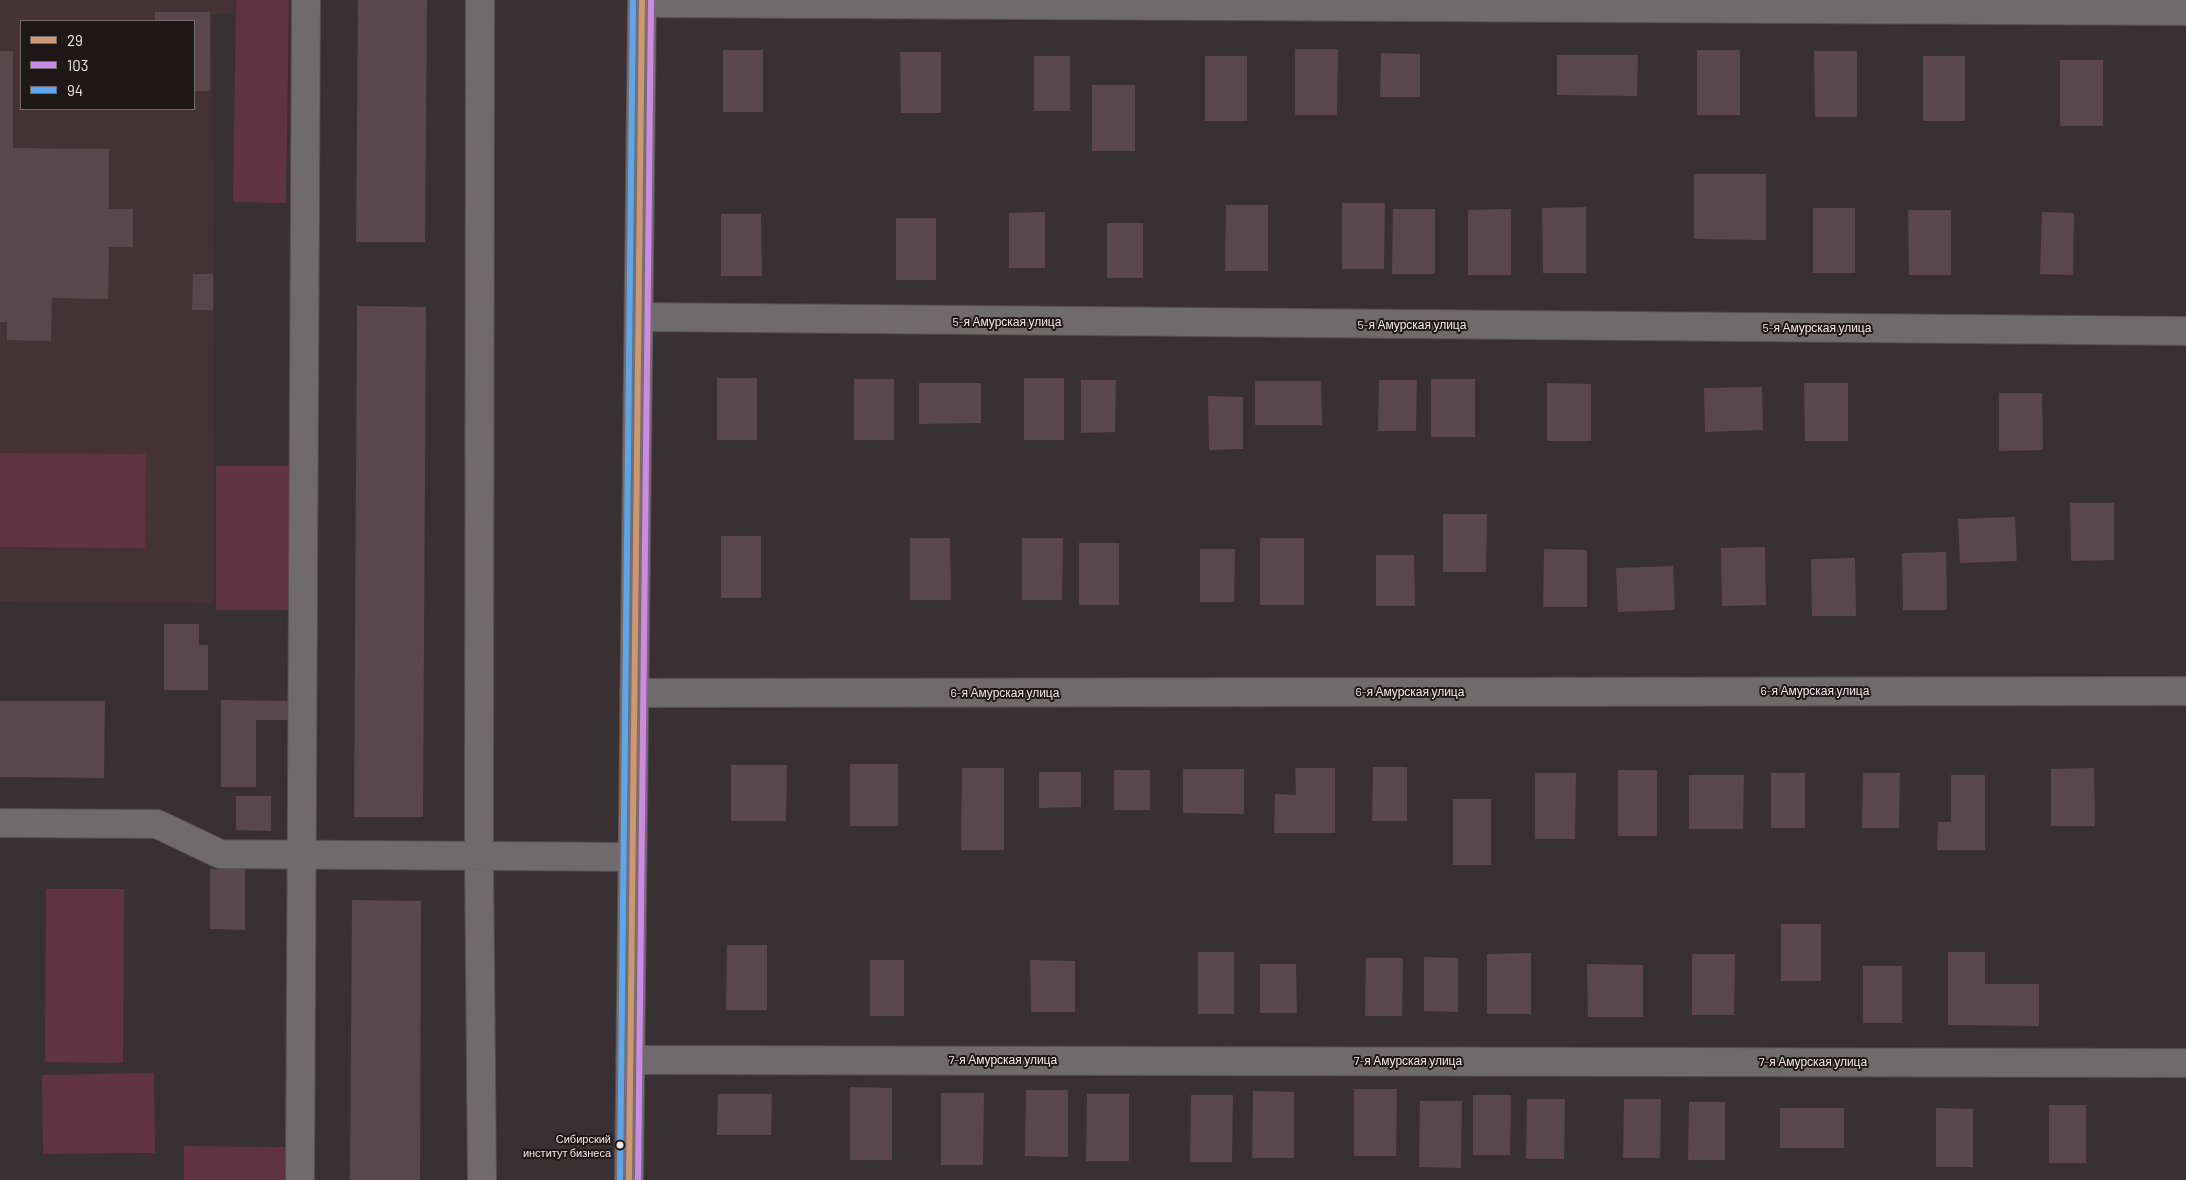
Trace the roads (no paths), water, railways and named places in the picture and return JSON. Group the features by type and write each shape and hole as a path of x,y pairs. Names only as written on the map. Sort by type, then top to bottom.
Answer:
{"main road":[{"path":"629,1180 642,2"}],"street":[{"path":"300,1180 306,0"},
{"path":"480,0 479,856 482,1180"},
{"path":"642,2 2186,11"},
{"name":"5-я Амурская улица","path":"639,318 2186,331"},
{"name":"6-я Амурская улица","path":"634,693 2186,691"},
{"path":"0,823 158,824 220,854 632,857"},
{"name":"7-я Амурская улица","path":"630,1060 2186,1063"}],"place":[{"name":"Сибирский институт бизнеса","path":"620,1145"}]}
